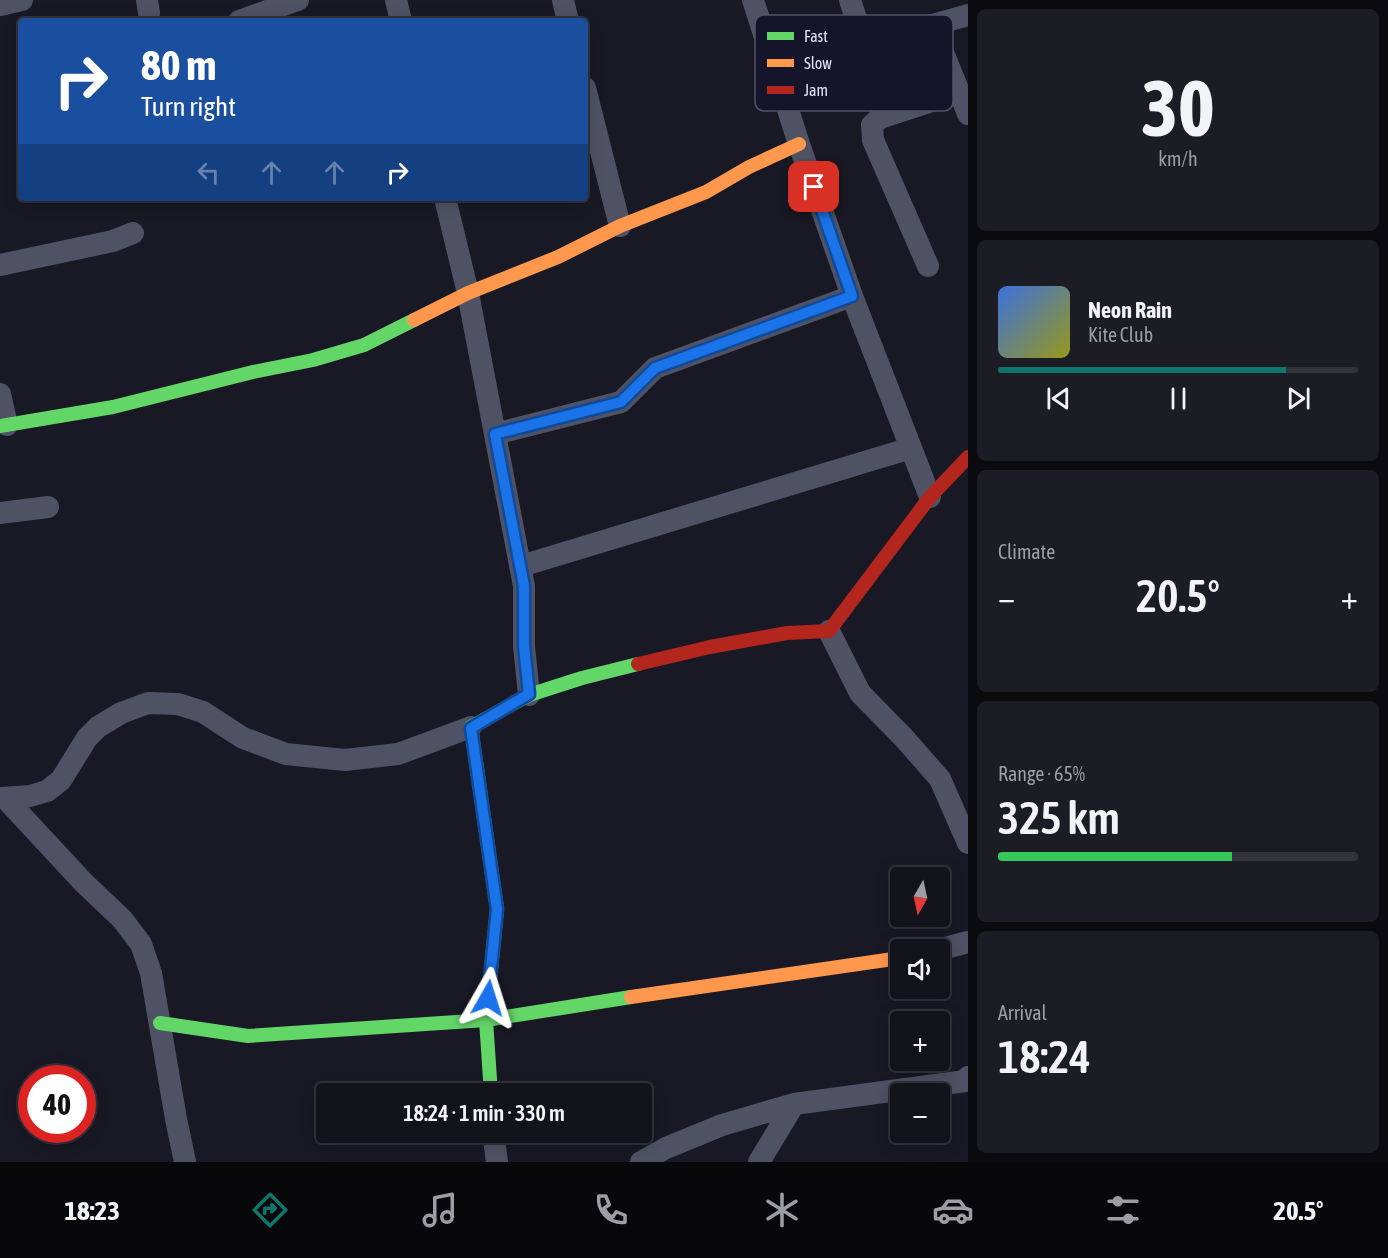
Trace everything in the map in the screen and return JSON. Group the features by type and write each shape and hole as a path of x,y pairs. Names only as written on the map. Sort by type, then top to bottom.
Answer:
{"street":[{"path":"0,5 22,0"},
{"path":"247,18 298,0"},
{"path":"396,0 400,18"},
{"path":"563,0 567,18"},
{"path":"753,0 758,15"},
{"path":"850,0 855,15"},
{"path":"953,19 968,15"},
{"path":"953,77 968,114"},
{"path":"953,94 959,92"},
{"path":"588,100 620,226"},
{"path":"788,111 852,296 930,496"},
{"path":"901,111 880,118 872,125 873,140 928,266"},
{"path":"0,394 4,426 113,407 253,372 313,360 364,345 468,293 558,257 620,226 706,192 749,167 799,144"},
{"path":"446,201 468,293 524,586 524,646 529,694"},
{"path":"0,265 113,241 133,233"},
{"path":"495,434 621,402 655,368 852,296"},
{"path":"520,567 911,448"},
{"path":"3,798 30,796 47,791 61,780 87,738 98,727 121,713 148,703 178,704 203,712 243,738 286,754 345,760 398,754 471,728 529,694 582,678 710,647 787,633 829,631 930,496 968,457"},
{"path":"0,513 48,507"},
{"path":"829,631 860,693 940,779 968,843"},
{"path":"471,728 497,909 486,1020 490,1083"},
{"path":"3,798 84,883 122,919 141,944 151,973 185,1162"},
{"path":"950,947 968,942"},
{"path":"160,1023 248,1036 486,1020 890,959"},
{"path":"641,1162 666,1148 722,1125 794,1104 967,1080"},
{"path":"759,1162 794,1104"},
{"path":"494,1143 497,1162"}],"traffic: fast":[{"path":"0,426 113,407 253,372 313,360 364,345 414,320"},
{"path":"490,1083 486,1020 497,909 471,727 529,695 582,678 638,664"},
{"path":"160,1023 248,1036 486,1020 631,997"}],"traffic: slow":[{"path":"414,320 468,293 558,257 620,226 706,192 749,167 799,144"},
{"path":"631,997 890,959"}],"traffic: jam":[{"path":"638,664 710,647 787,633 829,631 930,497 968,457"}],"route":[{"path":"488,998 497,909 471,728 529,694 524,646 524,586 495,434 621,402 655,368 852,296 814,187"}]}
